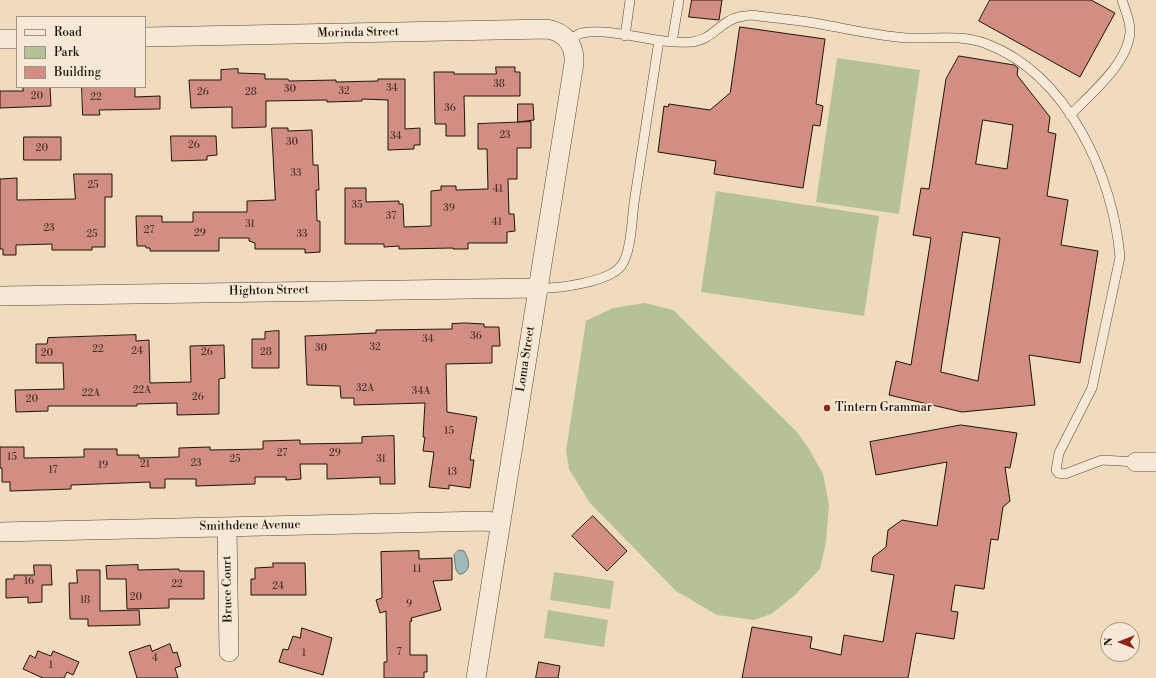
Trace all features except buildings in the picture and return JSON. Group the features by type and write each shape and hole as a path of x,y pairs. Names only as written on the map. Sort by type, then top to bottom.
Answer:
{"street":[{"name":"Morinda Street","path":"146,36 546,29 561,33 569,40"},
{"path":"0,39 16,39"},
{"name":"Loma Street","path":"476,678 574,63 574,54 569,40"},
{"name":"Highton Street","path":"0,296 538,288"},
{"path":"1136,462 1156,462"},
{"name":"Smithdene Avenue","path":"0,532 477,521 500,523"},
{"name":"Bruce Court","path":"226,527 229,652"}],"lane":[{"path":"625,36 630,0"},
{"path":"672,42 679,0"},
{"path":"1070,115 1104,80 1120,59 1130,32 1128,18 1122,0"},
{"path":"569,40 581,34 596,32 672,42 702,41 738,17 751,15 900,37 956,38 975,40 1000,50 1034,70 1063,103 1095,156 1105,180 1119,236 1120,257 1092,388 1059,453 1056,470 1058,473 1065,474 1102,460 1136,462"},
{"path":"538,288 565,287 589,281 607,276 617,271 622,265 626,254 630,229 658,40"}],"green space":[{"path":"837,58 920,70 899,214 816,202"},
{"path":"716,191 879,216 864,316 701,292"},
{"path":"645,303 673,310 797,432 809,449 823,474 829,505 826,542 820,569 794,596 771,614 754,620 717,615 676,591 590,503 569,469 566,451 586,321 613,308"},
{"path":"554,572 614,581 610,609 550,600"},
{"path":"548,610 608,620 604,647 544,638"}],"water":[{"path":"459,550 464,551 469,564 465,572 462,574 459,574 456,570 454,555"}],"place":[{"name":"Tintern Grammar","path":"827,408"}]}
